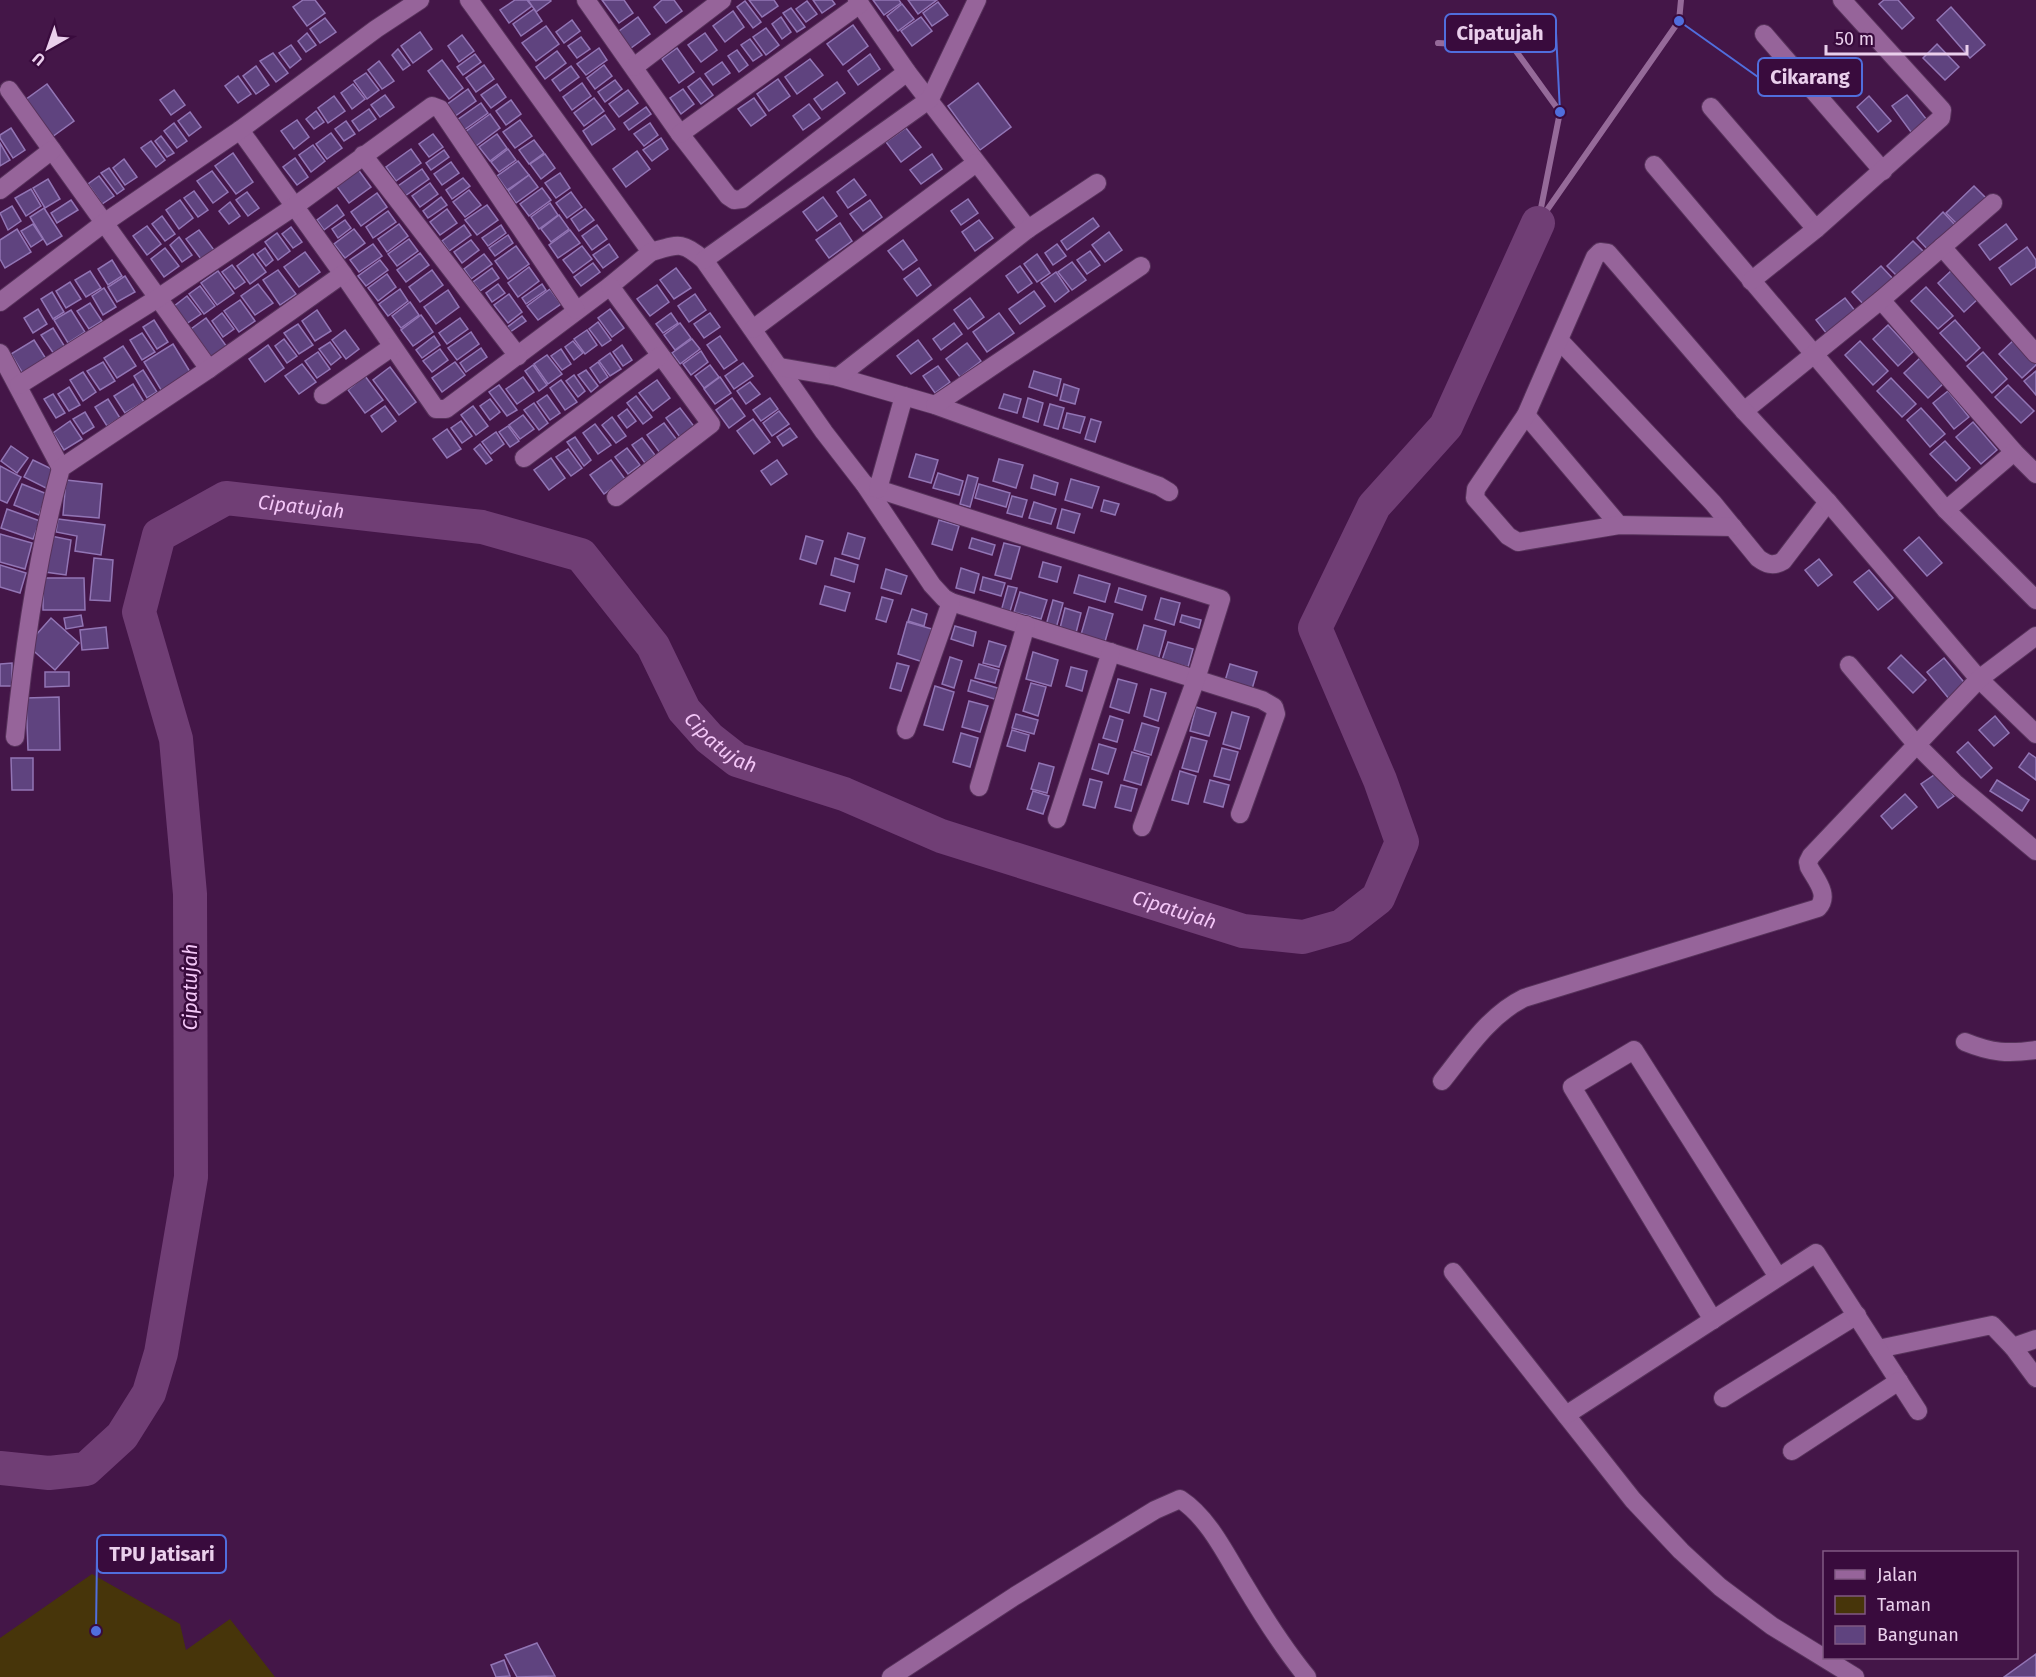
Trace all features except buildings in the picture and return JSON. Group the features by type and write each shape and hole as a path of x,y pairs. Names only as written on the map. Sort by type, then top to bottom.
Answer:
{"street":[{"path":"0,302 104,223 240,130 376,29 420,0"},
{"path":"469,0 651,252"},
{"path":"586,0 680,134 728,196 738,200 908,72"},
{"path":"634,67 722,0"},
{"path":"1751,281 1816,229 1938,123 1942,110 1842,0"},
{"path":"680,134 858,2 1028,230"},
{"path":"704,260 930,99 970,4"},
{"path":"1764,34 1883,171"},
{"path":"9,90 209,369"},
{"path":"19,385 158,298 295,206 428,108 436,106 576,310"},
{"path":"1711,107 1816,229"},
{"path":"240,130 343,274 432,407 438,410 446,409 518,356 651,252 682,245 692,249 704,260 824,432 872,487 932,585 944,598 1272,704 1276,710 1240,814"},
{"path":"0,190 52,150"},
{"path":"363,155 518,356"},
{"path":"753,329 976,163"},
{"path":"1654,165 1946,510 2036,600"},
{"path":"838,377 1028,230 1097,183"},
{"path":"1744,411 1881,300 1993,203"},
{"path":"1942,247 2036,354"},
{"path":"1733,527 1619,525 1518,542 1511,539 1475,498 1476,489 1526,415 1595,257 1600,252 1605,252 1744,411 1828,502 1979,680 2036,734"},
{"path":"935,405 1141,266"},
{"path":"61,468 209,369 343,274"},
{"path":"610,286 711,424 616,497"},
{"path":"1881,300 2036,474"},
{"path":"1560,341 1713,503 1758,558 1770,565 1777,564 1790,554 1828,502"},
{"path":"323,395 392,346"},
{"path":"0,353 61,468 37,574 21,674 15,737"},
{"path":"524,458 660,356"},
{"path":"780,367 838,377 935,405 1159,486 1169,492"},
{"path":"872,487 904,396"},
{"path":"1526,415 1619,525"},
{"path":"1946,510 2014,452"},
{"path":"872,487 1221,599 1196,679 1142,827"},
{"path":"906,730 951,602"},
{"path":"979,788 1026,626"},
{"path":"1442,1081 1491,1021 1524,998 1818,908 1824,895 1809,867 1810,858 1979,680 2036,636"},
{"path":"1058,819 1111,652"},
{"path":"1849,665 1916,744 1956,784 2036,851"},
{"path":"1965,1042 1997,1053 2036,1050"},
{"path":"1713,1320 1572,1087 1634,1050 1778,1277"},
{"path":"1566,1415 1816,1252 1918,1411"},
{"path":"1453,1272 1633,1500 1681,1551 1720,1587 1772,1626 1823,1657"},
{"path":"1723,1398 1857,1316"},
{"path":"1878,1349 1992,1325 2013,1347 2036,1378"},
{"path":"2013,1347 2036,1339"},
{"path":"1792,1450 1899,1381"},
{"path":"891,1677 1015,1596 1155,1510 1180,1499 1194,1508 1223,1550 1264,1618 1307,1677"},
{"path":"1826,1659 1856,1677"}],"green space":[{"path":"92,1574 180,1624 186,1650 230,1619 275,1677 0,1677 0,1638"}],"waterway":[{"path":"1540,220 1679,21 1681,0"},
{"name":"Cipatujah","path":"1438,43 1513,47 1560,112 1538,223"},
{"name":"Cipatujah","path":"0,1468 49,1473 86,1469 122,1436 149,1393 161,1353 191,1177 190,894 176,739 139,612 159,535 226,498 482,527 581,555 653,646 684,710 709,738 737,760 844,794 941,836 1243,931 1303,937 1342,926 1378,898 1402,842 1380,780 1315,628 1374,506 1446,426 1538,223"}],"place":[{"name":"Cikarang","path":"1679,21"},
{"name":"Cipatujah","path":"1560,112"},
{"name":"TPU Jatisari","path":"96,1631"}]}
